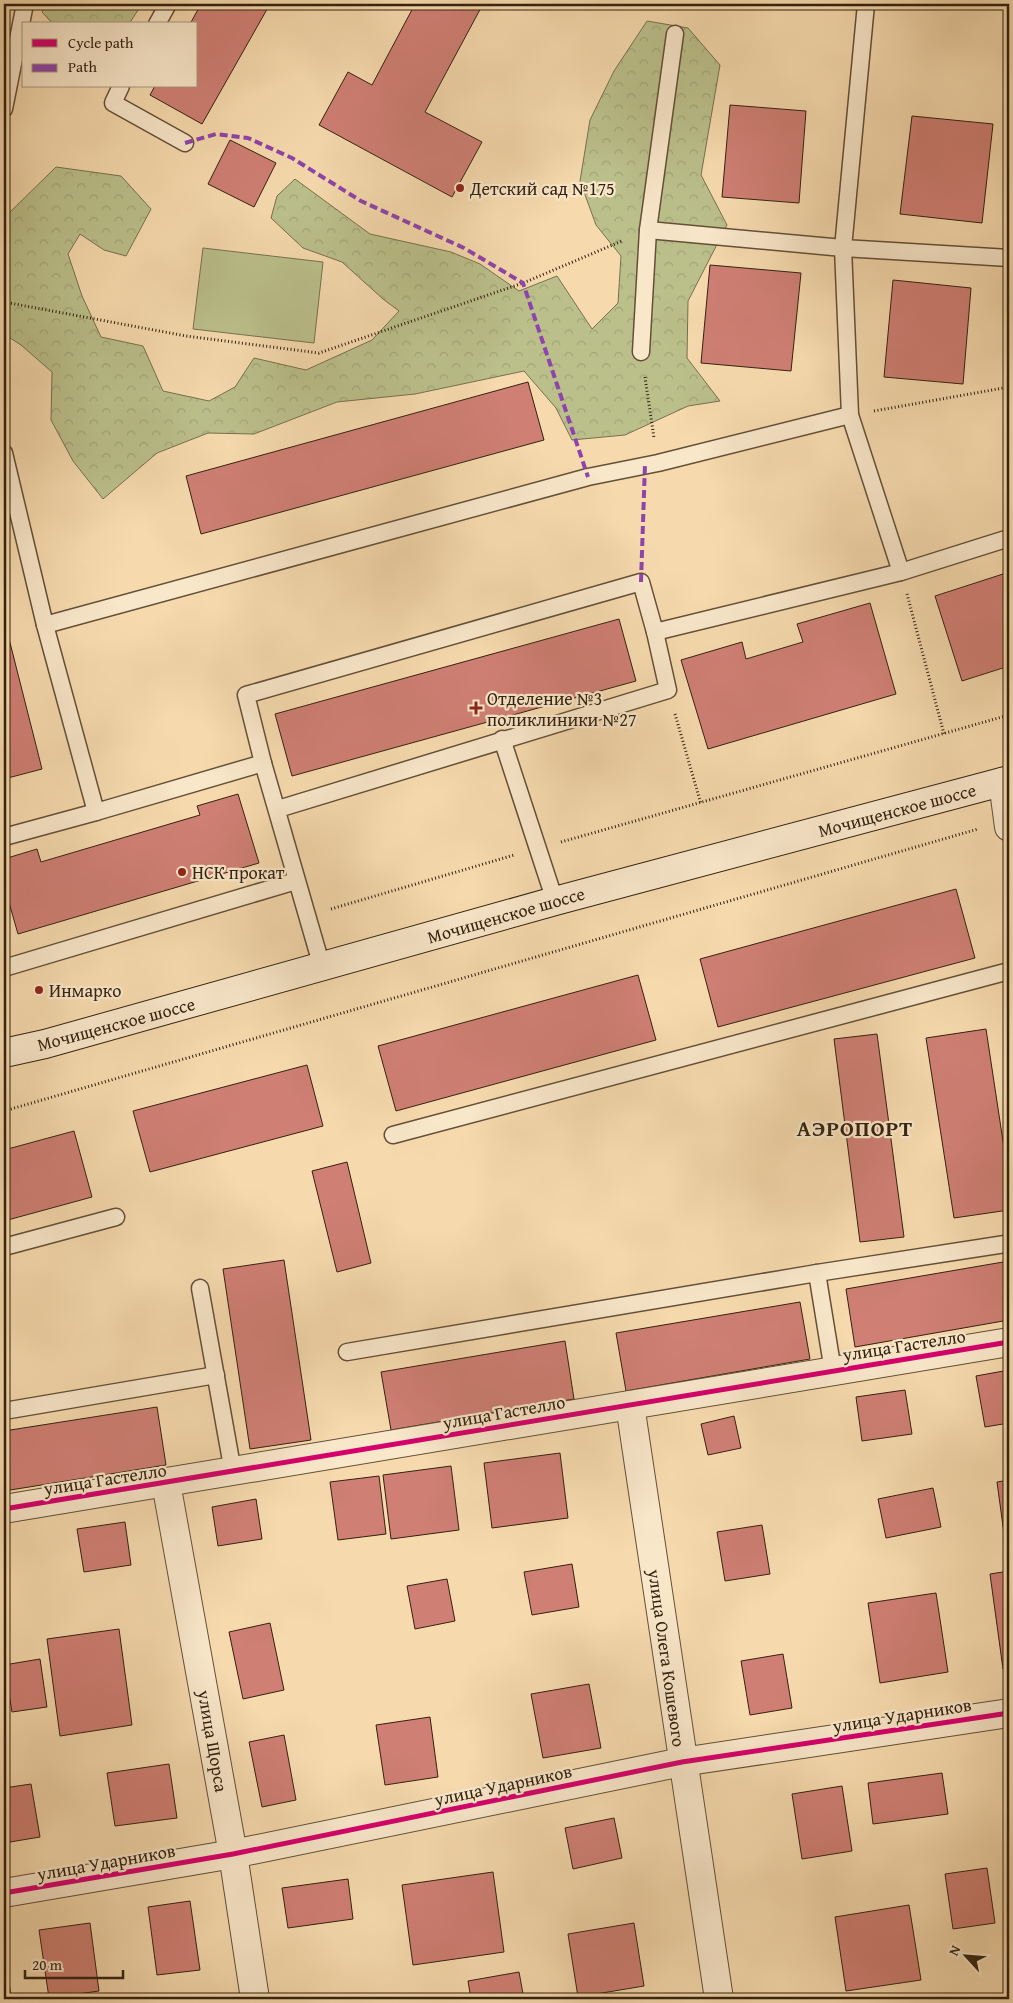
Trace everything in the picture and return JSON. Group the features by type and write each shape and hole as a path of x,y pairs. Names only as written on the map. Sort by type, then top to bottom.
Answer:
{"street":[{"path":"1006,781 1009,824"},
{"name":"Мочищенское шоссе","path":"4,1052 45,1044 555,901 1006,781"},
{"name":"улица Гастелло","path":"4,1509 1009,1342"},
{"name":"улица Олега Кошевого","path":"630,1404 682,1762 719,1999"},
{"name":"улица Щорса","path":"166,1483 233,1854 255,1999"},
{"name":"улица Ударников","path":"4,1893 233,1854 682,1762 1009,1713"}],"lane":[{"path":"4,109 15,39 25,4"},
{"path":"158,22 168,4"},
{"path":"866,4 843,248 850,415 901,572"},
{"path":"641,352 648,230 675,34"},
{"path":"115,88 113,103 185,143"},
{"path":"648,230 843,248 1009,258"},
{"path":"45,625 578,480 658,463 850,415"},
{"path":"4,453 45,625 96,812"},
{"path":"655,632 901,572 1009,538"},
{"path":"278,809 502,739 668,690 641,582 246,695 263,763 278,809 296,881 322,967"},
{"path":"502,739 555,901"},
{"path":"4,837 263,763"},
{"path":"4,968 296,881"},
{"path":"394,1135 1009,971"},
{"path":"4,1247 116,1217"},
{"path":"347,1352 817,1273 1005,1244"},
{"path":"817,1273 833,1371"},
{"path":"200,1288 233,1472"},
{"path":"4,1411 216,1375"}],"path":[{"path":"4,302 186,336 319,352 523,284 648,230"},
{"path":"641,352 658,463"},
{"path":"850,415 1009,387"},
{"path":"901,572 944,734"},
{"path":"668,690 701,804"},
{"path":"306,916 537,848 701,804 1009,715"},
{"path":"4,1111 1009,824"}],"green space":[{"path":"46,4 142,4 130,22 51,22 42,12"},
{"path":"647,21 688,28 720,65 701,175 727,225 688,301 687,358 720,401 688,406 625,435 572,440 556,408 524,371 415,394 337,402 254,434 208,433 157,453 103,499 73,461 51,420 52,372 21,345 4,334 4,237 7,215 56,167 121,176 151,209 126,256 104,250 80,234 68,254 82,296 101,337 143,346 163,391 209,401 235,387 254,358 306,370 372,340 399,311 342,262 303,248 271,218 277,196 295,179 370,234 451,252 480,264 519,291 557,276 592,329 618,303 621,256 596,225 580,181 590,120 614,71"},
{"path":"203,248 323,262 314,343 193,329"}],"building":[{"path":"201,4 270,4 202,124 150,95 154,88 198,88 198,22 191,22"},
{"path":"415,4 483,4 425,112 482,142 452,197 319,125 348,72 372,85"},
{"path":"730,105 806,111 799,203 722,197"},
{"path":"912,116 993,124 982,223 900,214"},
{"path":"230,140 276,163 254,207 208,184"},
{"path":"710,265 801,273 791,371 701,363"},
{"path":"893,280 971,288 963,384 884,377"},
{"path":"528,382 544,440 201,534 186,476"},
{"path":"1003,574 1009,592 1009,666 962,681 935,596"},
{"path":"870,603 896,694 708,749 681,660 742,642 746,659 803,642 797,624"},
{"path":"4,619 42,769 4,779"},
{"path":"619,619 636,681 292,776 275,714"},
{"path":"238,794 259,863 18,934 4,885 4,859 37,849 41,862 200,815 197,806"},
{"path":"956,889 975,958 718,1027 700,959"},
{"path":"638,975 656,1040 396,1111 378,1046"},
{"path":"986,1029 1009,1181 1009,1210 954,1218 926,1038"},
{"path":"877,1034 904,1237 860,1242 834,1039"},
{"path":"307,1065 323,1126 150,1172 133,1111"},
{"path":"74,1131 92,1197 4,1221 4,1150"},
{"path":"347,1162 371,1263 337,1272 312,1171"},
{"path":"284,1260 311,1440 250,1449 223,1269"},
{"path":"1009,1261 1009,1320 855,1347 846,1289"},
{"path":"800,1302 810,1359 626,1391 616,1333"},
{"path":"565,1341 574,1399 391,1430 381,1372"},
{"path":"1009,1370 1009,1423 985,1427 976,1376"},
{"path":"905,1390 912,1434 862,1441 856,1397"},
{"path":"157,1407 166,1465 4,1491 4,1431"},
{"path":"734,1416 741,1448 708,1455 701,1424"},
{"path":"560,1453 568,1518 492,1528 484,1463"},
{"path":"451,1466 459,1530 391,1539 383,1475"},
{"path":"379,1476 386,1534 338,1540 330,1482"},
{"path":"1009,1480 1009,1541 1005,1541 997,1482"},
{"path":"933,1488 941,1527 886,1538 878,1499"},
{"path":"256,1499 262,1539 218,1546 212,1507"},
{"path":"125,1522 131,1565 84,1572 77,1529"},
{"path":"762,1525 770,1574 725,1581 717,1532"},
{"path":"4,1553 9,1580 4,1581"},
{"path":"572,1564 579,1607 532,1615 524,1572"},
{"path":"1009,1571 1009,1668 1003,1669 990,1574"},
{"path":"447,1579 455,1621 415,1629 407,1586"},
{"path":"936,1593 948,1672 880,1683 868,1603"},
{"path":"270,1623 284,1690 243,1699 229,1632"},
{"path":"119,1629 132,1725 60,1736 47,1639"},
{"path":"783,1654 792,1708 750,1715 741,1661"},
{"path":"40,1659 47,1707 12,1712 4,1665"},
{"path":"589,1684 601,1748 543,1758 531,1694"},
{"path":"430,1717 438,1777 385,1785 376,1725"},
{"path":"284,1735 296,1800 262,1807 249,1742"},
{"path":"169,1764 177,1818 115,1826 107,1773"},
{"path":"942,1773 948,1814 873,1824 868,1783"},
{"path":"31,1784 40,1837 4,1843 4,1788"},
{"path":"842,1786 852,1851 802,1859 792,1794"},
{"path":"614,1818 622,1858 573,1869 565,1828"},
{"path":"987,1868 995,1923 953,1929 945,1874"},
{"path":"493,1872 504,1952 413,1965 402,1885"},
{"path":"348,1879 353,1919 288,1928 282,1888"},
{"path":"190,1901 200,1970 157,1975 148,1907"},
{"path":"909,1905 921,1980 846,1991 835,1917"},
{"path":"90,1923 99,1991 49,1998 39,1930"},
{"path":"634,1923 644,1986 578,1997 568,1934"},
{"path":"4,1940 11,1998 4,1999"},
{"path":"519,1972 524,1999 471,1999 468,1981"},
{"path":"355,1996 355,1999 333,1999"}],"marked path":[{"path":"185,143 216,134 248,138 292,158 361,201 464,248 523,283 588,477"},
{"path":"641,582 645,464"}],"cycle path":[{"path":"4,1509 1009,1342"},
{"path":"4,1893 233,1854 682,1762 1009,1713"}],"place":[{"name":"Детский сад №175","path":"460,188"},
{"name":"Отделение №3 поликлиники №27","path":"476,708"},
{"name":"НСК прокат","path":"182,872"},
{"name":"Инмарко","path":"39,990"}],"district":[{"name":"АЭРОПОРТ","path":"855,1128"}]}
